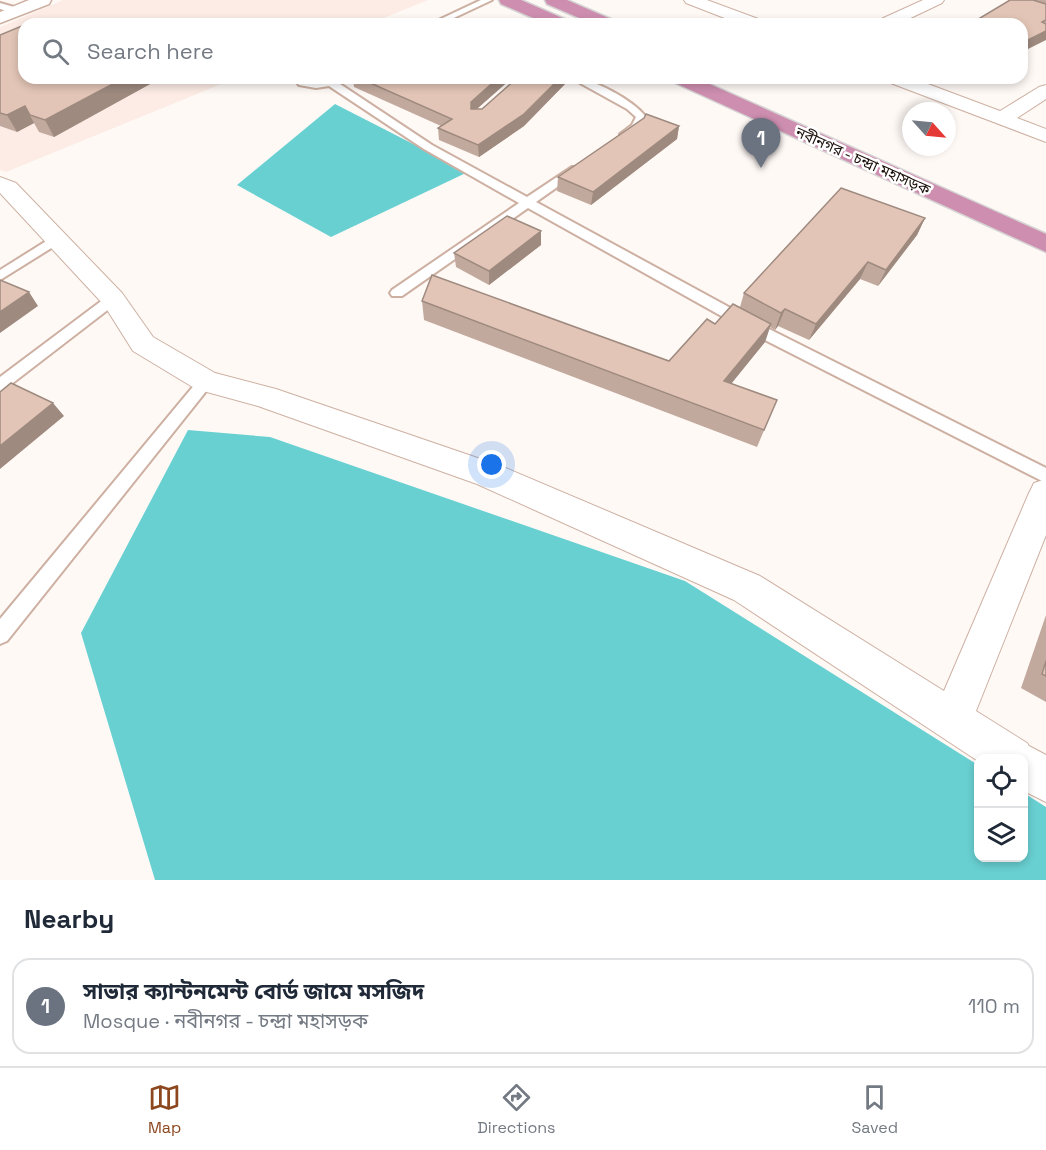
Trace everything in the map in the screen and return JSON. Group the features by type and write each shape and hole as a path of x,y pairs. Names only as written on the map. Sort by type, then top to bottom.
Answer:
{"highway":[{"path":"507,0 548,18"},
{"path":"553,0 594,18"},
{"name":"নবীনগর - চন্দ্রা মহাসড়ক","path":"693,84 1046,244"},
{"name":"নবীনগর - চন্দ্রা মহাসড়ক","path":"741,84 923,165"}],"street":[{"path":"0,18 43,0"},
{"path":"692,0 739,18"},
{"path":"898,18 936,0"},
{"path":"911,84 1046,136"},
{"path":"1002,119 1046,91"},
{"path":"3,188 113,299 143,344 206,381 265,397 489,475 747,588 1004,754"},
{"path":"952,720 1046,493"},
{"path":"1028,769 1046,780"}],"lane":[{"path":"448,18 488,0"},
{"path":"0,6 18,11"},
{"path":"339,84 428,147 765,333 1046,476"},
{"path":"587,84 631,107 641,117 637,127 617,140"},
{"path":"397,293 588,160"},
{"path":"0,276 56,239"},
{"path":"0,385 113,299"},
{"path":"0,634 206,381"}],"shaded area":[{"path":"63,0 428,0 384,18 21,18"},
{"path":"18,19 18,84 221,84 6,172 0,170 0,27"}],"water":[{"path":"335,104 468,172 331,237 237,185"},
{"path":"188,430 270,437 685,581 974,762 974,862 1028,862 1028,796 1046,807 1046,880 155,880 81,633"}],"building":[{"path":"1010,0 1033,0 1046,4 1046,20 1042,22 1046,24 1046,31 1028,40 1028,18 980,18"},
{"path":"18,28 18,84 113,84 45,120 30,115 25,106 7,115 0,113 0,35"},
{"path":"373,84 491,84 471,102 471,109 482,109 510,84 554,84 524,114 478,145 438,128 452,119"},
{"path":"646,114 679,126 593,192 558,177 644,118"},
{"path":"841,188 925,218 886,270 868,262 816,324 785,309 781,313 744,293"},
{"path":"507,216 541,231 489,271 454,253"},
{"path":"432,275 669,361 707,319 715,324 733,304 771,324 724,381 777,400 764,430 422,301"},
{"path":"0,280 29,292 0,312"},
{"path":"11,383 53,403 0,446 0,392"},
{"path":"1046,661 1046,676 1042,674"}],"place":[{"name":"সাভার ক্যান্টনমেন্ট বোর্ড জামে মসজিদ","path":"761,168"}]}
